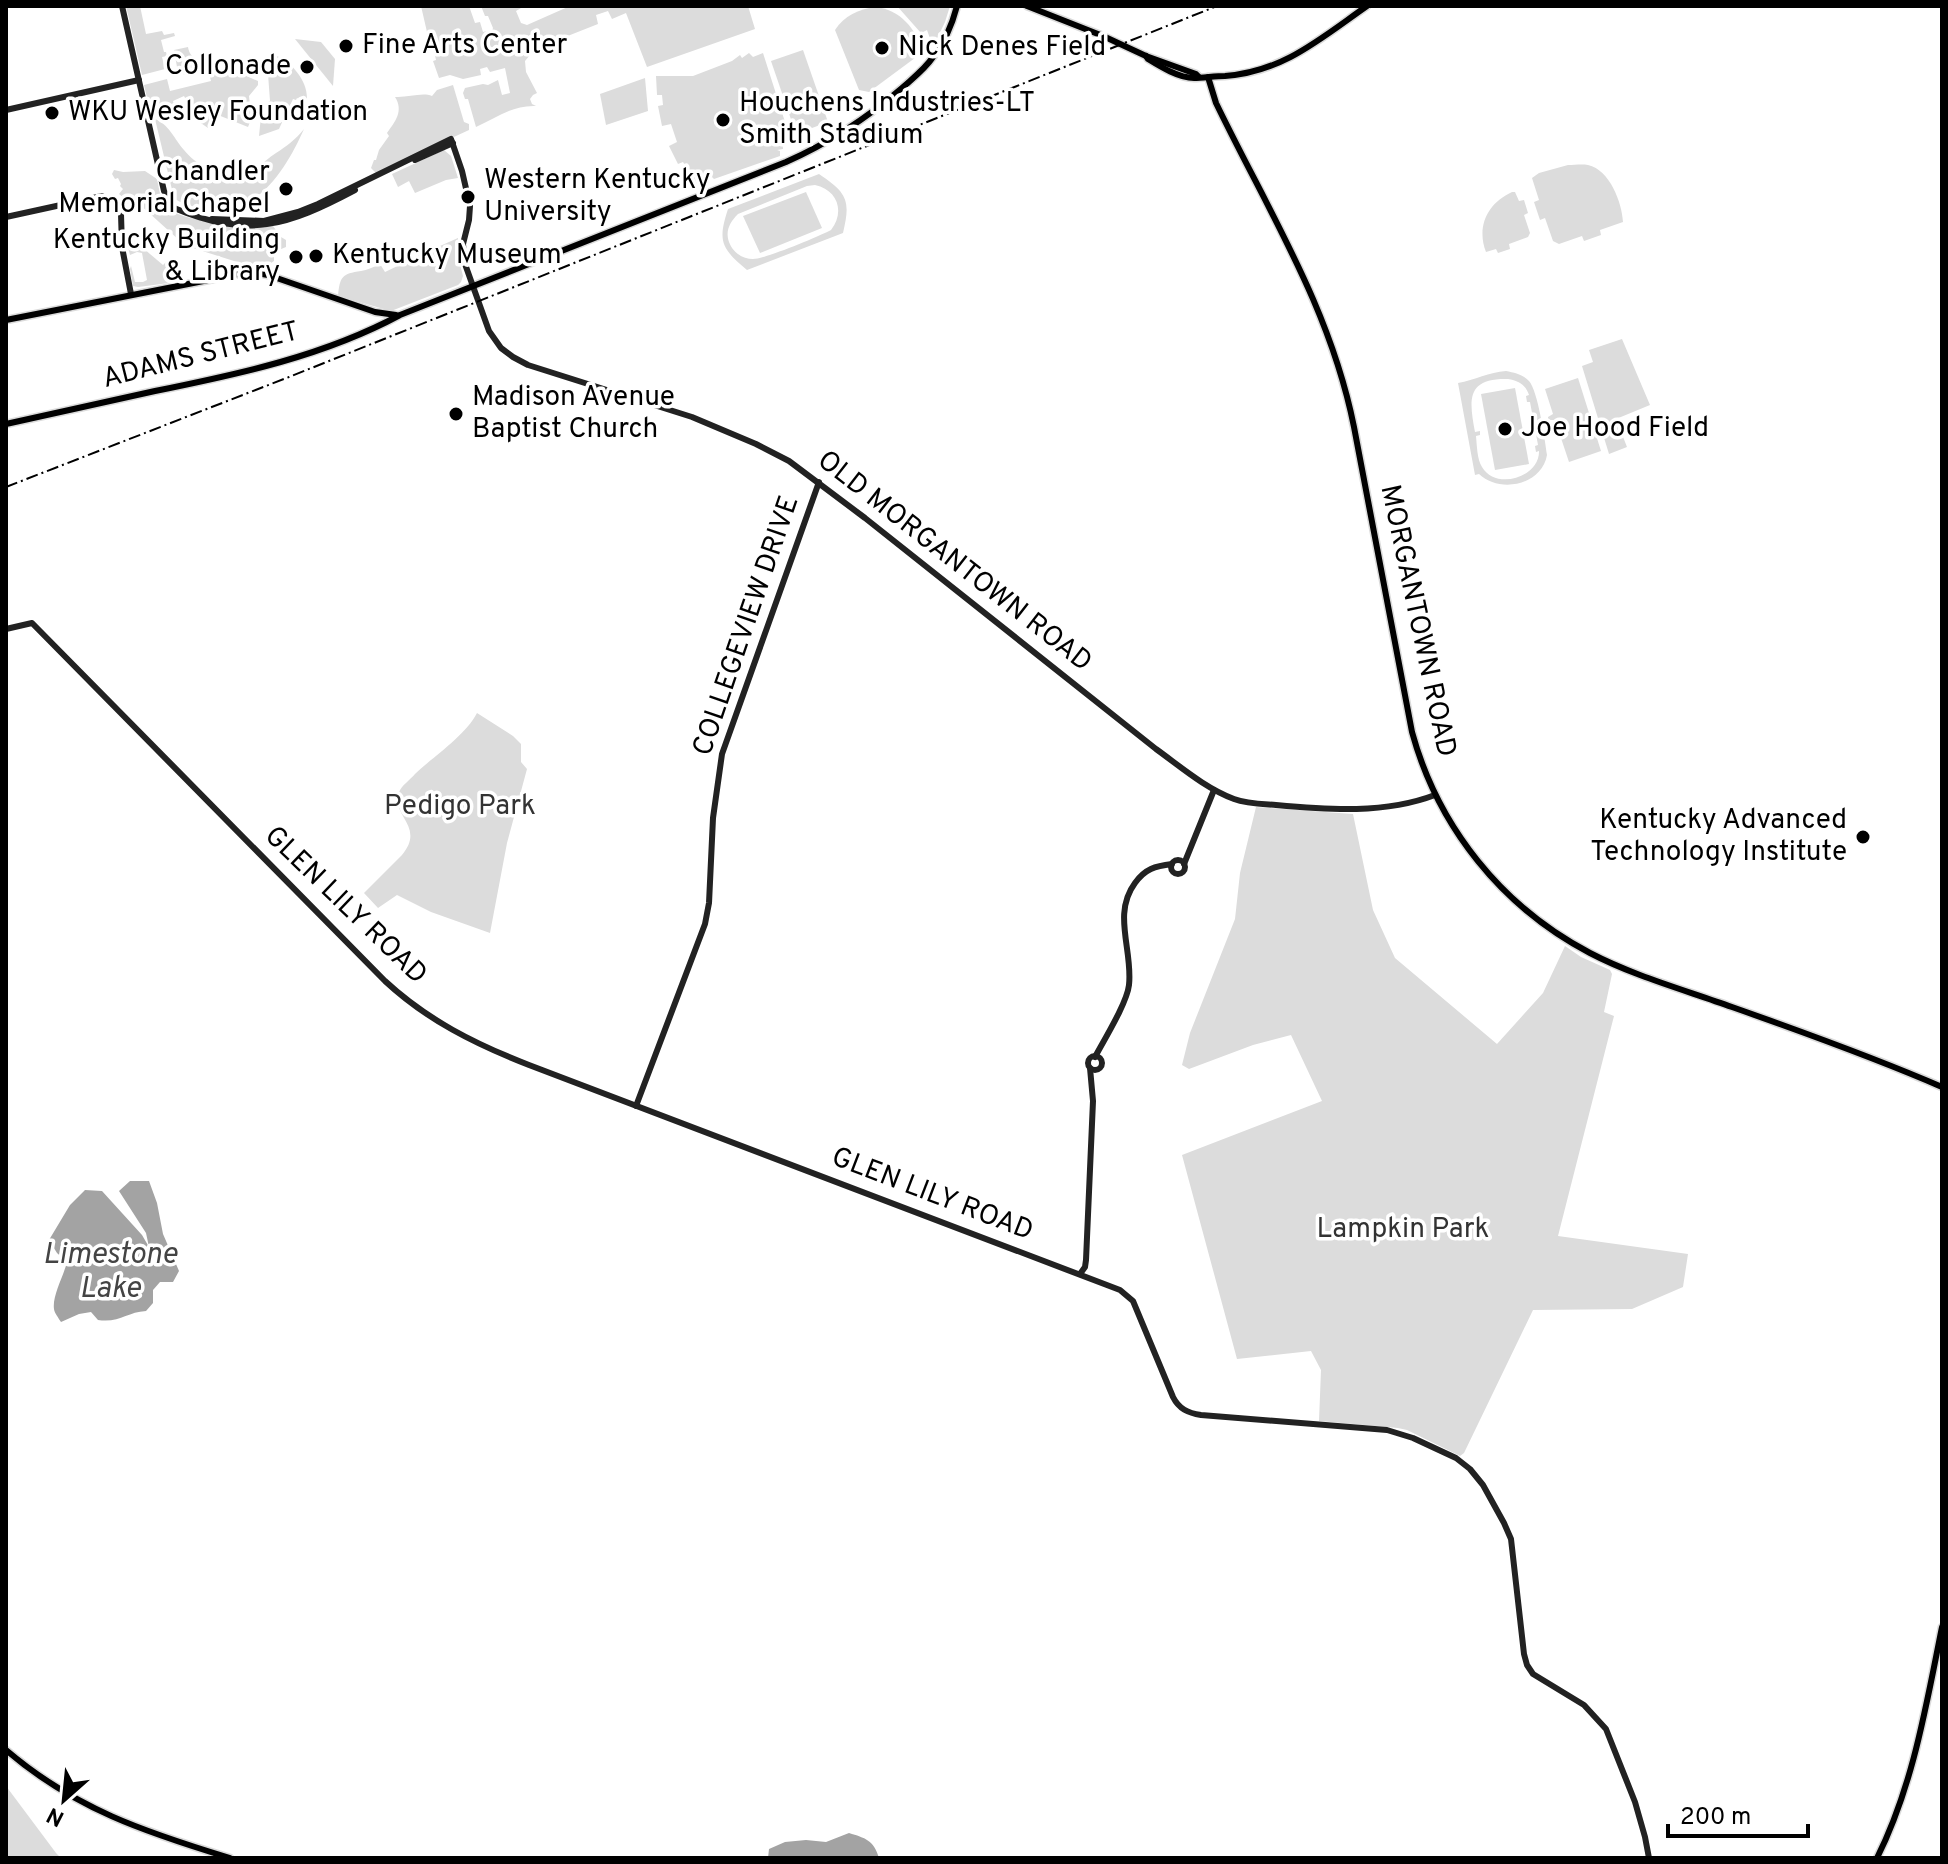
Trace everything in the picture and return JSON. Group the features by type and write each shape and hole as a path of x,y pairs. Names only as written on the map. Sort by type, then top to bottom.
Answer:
{"main road":[{"name":"ADAMS STREET","path":"6,424 283,362 375,329 400,315 773,168 836,137 889,99 929,63 946,37 957,6"},
{"path":"1027,6 1199,77 1255,72 1281,63 1367,6"},
{"name":"MORGANTOWN ROAD","path":"1208,77 1216,103 1307,283 1339,365 1354,427 1409,720 1435,795 1468,849 1499,886 1528,913 1572,943 1628,970 1851,1049 1942,1087"},
{"path":"6,320 243,272 256,272 382,314 400,315"},
{"path":"1877,1858 1908,1782 1942,1627"},
{"path":"6,1750 54,1787 102,1813 165,1838 230,1858"}],"street":[{"path":"6,110 139,80 122,6"},
{"name":"OLD MORGANTOWN ROAD","path":"139,80 165,197 174,208 212,219 264,221 298,212 452,141 470,206 463,251 465,264 492,337 501,348 521,362 676,412 778,454 819,482 1099,704 1214,790 1246,802 1320,809 1399,806 1435,795"},
{"path":"6,217 102,196 110,199 121,214 122,247 131,294"},
{"name":"COLLEGEVIEW DRIVE","path":"636,1106 705,924 709,903 713,818 722,754 819,482"},
{"name":"GLEN LILY ROAD","path":"6,629 32,623 400,994 474,1043 1120,1290 1133,1301 1174,1400 1186,1411 1201,1415 1391,1431 1413,1438 1463,1463 1474,1472 1511,1539 1524,1654 1529,1670 1581,1703 1604,1725 1635,1802 1649,1858"},
{"path":"1182,862 1195,841 1214,790"},
{"path":"1172,868 1175,861 1182,862"},
{"path":"1094,1069 1101,1066 1097,1058 1100,1048 1128,990 1125,900 1144,873 1161,866 1172,868 1177,874 1182,873 1185,869 1182,862"},
{"path":"1080,1274 1086,1260 1094,1069 1089,1061 1097,1058"}],"green space":[{"path":"126,6 140,6 146,34 162,31 164,35 174,33 175,36 161,40 167,56 162,57 165,69 142,75"},
{"path":"421,6 469,6 475,23 480,22 483,32 488,32 493,28 481,6 520,6 516,11 521,23 527,25 570,6 748,6 755,29 647,67 626,13 612,19 608,11 596,15 598,24 542,47 543,51 530,55 525,61 526,72 537,93 530,99 536,106 512,110 476,127 468,99 463,93 465,88 488,85 498,80 502,95 510,93 505,68 490,72 487,67 480,69 481,75 463,79 450,75 439,78 433,61 436,60 430,32 427,32"},
{"path":"897,6 950,6 933,47 927,30 921,33"},
{"name":"Nick Denes Field","path":"875,7 892,12 906,22 923,52 869,92 859,90 835,30 852,14"},
{"path":"295,39 321,42 335,59 333,86"},
{"path":"188,47 196,59 223,69 226,67 258,81 249,96 250,106 256,107 248,127 218,115 208,128 195,119 192,112 197,110 196,107 191,109 184,96 173,101 176,112 171,114 161,114 149,106 144,85 167,79 170,91 211,81 208,69 184,75 181,66 177,67 174,50"},
{"path":"803,50 828,122 796,134 771,61"},
{"name":"Houchens Industries-LT Smith Stadium","path":"749,53 753,57 763,53 785,122 781,123 783,149 777,150 780,156 714,179 712,177 696,189 684,173 688,170 683,162 678,164 669,146 677,142 671,124 662,126 658,106 663,105 662,95 657,95 656,76 693,76"},
{"path":"277,56 298,73 307,98 303,101 293,99 288,110 285,109 279,129 259,136 262,106 270,101 268,74"},
{"path":"645,78 648,111 606,125 600,94"},
{"path":"453,85 469,130 376,173 371,168 374,160 399,112 395,97 432,96 437,90"},
{"path":"155,119 168,128 191,157 207,168 227,174 256,168 304,129 287,162 264,191 234,209 216,211 197,208 174,198"},
{"path":"444,150 451,156 458,178 415,193 409,181 398,187 392,174"},
{"path":"1568,165 1588,165 1603,173 1617,197 1623,222 1600,230 1601,235 1584,241 1582,236 1559,244 1553,241 1545,218 1540,220 1534,202 1539,200 1532,178"},
{"path":"114,170 145,171 157,179 163,202 176,213 218,222 273,226 286,240 286,247 274,252 274,261 262,269 193,248 180,241 137,202 127,204 119,194 123,189 118,178 115,179 112,174"},
{"path":"819,174 841,192 847,213 843,233 747,270 724,244 723,230 728,209","holes":["807,186 823,188 837,203 838,216 831,230 759,258 742,257 731,246 728,230 738,214"]},
{"path":"806,192 822,228 760,253 743,216"},
{"path":"1512,192 1519,201 1524,200 1528,213 1524,215 1530,233 1528,237 1509,244 1510,249 1498,253 1496,249 1486,252 1482,233 1486,216 1496,202"},
{"path":"124,232 163,265 166,262 173,266 177,282 133,286 131,266 135,282 147,280 142,253 130,255"},
{"path":"458,238 458,257 463,276 458,285 391,311 338,296 341,280 346,275 380,264 385,272 409,263 434,248 436,251 441,249 440,246"},
{"path":"1622,339 1650,405 1616,419 1627,447 1609,454 1582,366 1593,362 1589,350"},
{"path":"1500,372 1521,375 1532,386 1541,416 1547,455 1537,473 1529,479 1508,485 1475,475 1458,383","holes":["1508,379 1522,384 1528,392 1527,402 1530,402 1538,445 1535,446 1536,452 1539,451 1537,460 1525,474 1506,479 1489,474 1480,464 1476,436 1480,435 1480,431 1475,432 1472,401 1474,393 1484,382"]},
{"path":"1578,378 1601,451 1569,462 1555,420 1548,420 1553,414 1545,389"},
{"name":"Joe Hood Field","path":"1515,388 1529,464 1495,470 1481,394"},
{"name":"Pedigo Park","path":"477,713 521,744 521,762 527,769 507,843 490,933 431,912 397,895 378,908 364,893 408,845 409,829 399,808 400,789 457,738"},
{"name":"Lampkin Park","path":"1256,807 1353,814 1373,910 1395,958 1497,1044 1543,993 1565,946 1610,970 1612,974 1604,1012 1614,1016 1558,1236 1688,1254 1683,1287 1632,1309 1533,1310 1460,1456 1407,1430 1319,1421 1321,1370 1311,1351 1237,1359 1182,1155 1322,1101 1291,1035 1253,1045 1189,1069 1182,1065 1190,1033 1235,919 1240,873"},
{"path":"6,1786 56,1853 61,1858 6,1858"}],"water":[{"name":"Limestone Lake","path":"130,1181 149,1181 163,1234 179,1271 173,1282 160,1282 153,1290 153,1303 146,1311 106,1321 98,1320 91,1312 61,1322 54,1304 67,1262 49,1240 70,1205 85,1190 102,1191 149,1247 146,1233 119,1191"},
{"path":"849,1833 868,1841 879,1858 768,1858 769,1849 785,1842 826,1842"}],"railway":[{"path":"6,487 1217,6"}],"place":[{"name":"Fine Arts Center","path":"346,46"},
{"name":"Nick Denes Field","path":"882,48"},
{"name":"Collonade","path":"307,67"},
{"name":"WKU Wesley Foundation","path":"52,113"},
{"name":"Houchens Industries-LT Smith Stadium","path":"723,120"},
{"name":"Chandler Memorial Chapel","path":"286,189"},
{"name":"Western Kentucky University","path":"468,197"},
{"name":"Kentucky Museum","path":"316,256"},
{"name":"Kentucky Building & Library","path":"296,257"},
{"name":"Madison Avenue Baptist Church","path":"456,414"},
{"name":"Joe Hood Field","path":"1505,429"},
{"name":"Kentucky Advanced Technology Institute","path":"1863,837"}]}
